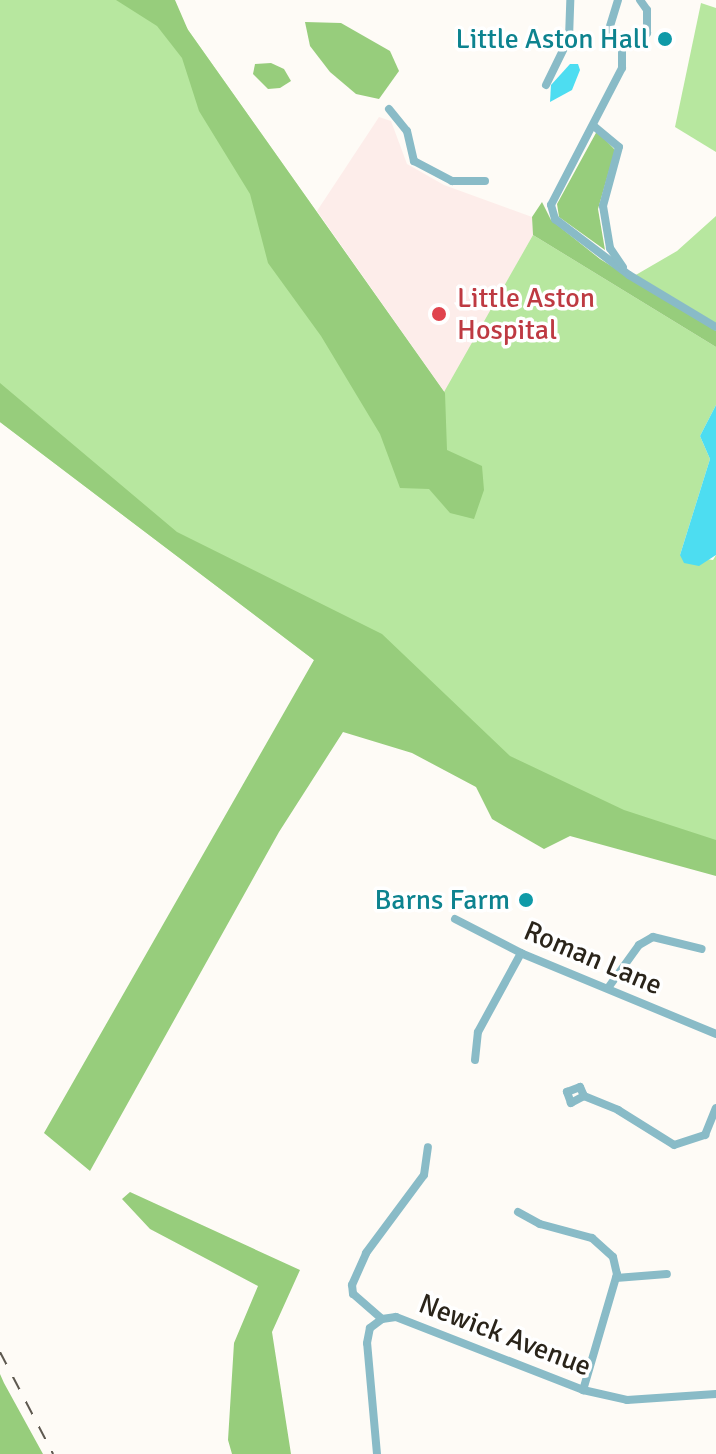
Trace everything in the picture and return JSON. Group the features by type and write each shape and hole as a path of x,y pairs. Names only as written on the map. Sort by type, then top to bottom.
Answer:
{"street":[{"path":"618,0 608,32 622,46 622,68 595,127 551,205 555,219 629,275 716,327"},
{"path":"622,46 641,41 647,33 647,10 640,0"},
{"path":"546,85 569,38 570,1"},
{"path":"389,109 407,131 414,161 452,181 485,181"},
{"path":"595,127 619,147 603,206 610,248 629,275"},
{"name":"Roman Lane","path":"455,919 521,953 716,1034"},
{"path":"608,988 639,945 653,937 702,949"},
{"path":"475,1060 478,1032 521,953"},
{"path":"584,1096 618,1110 674,1145 705,1135 716,1108"},
{"name":"Newick Avenue","path":"428,1147 424,1175 378,1236 352,1285 353,1294 382,1319 396,1317 583,1390 627,1400 716,1394"},
{"path":"518,1212 601,1243 613,1257 616,1278 583,1390"},
{"path":"616,1278 667,1274"},
{"path":"377,1454 367,1343 370,1328 382,1319"}],"shaded area":[{"name":"Little Aston Hospital","path":"379,117 391,121 407,164 444,185 532,217 533,235 445,393 317,211"}],"green space":[{"path":"0,0 167,0 444,392 533,235 716,347 716,405 700,436 710,459 680,555 713,560 716,555 716,874 314,660 0,422"},
{"path":"116,0 175,0 188,30 445,393 447,450 482,466 484,490 474,519 450,513 429,489 400,488 380,434 321,336 268,263 250,194 199,111 182,58 157,26"},
{"path":"701,3 716,8 716,152 675,127"},
{"path":"305,22 341,23 390,51 399,71 379,99 356,94 330,72 310,46"},
{"path":"271,63 284,69 291,81 280,88 268,89 253,74 255,64"},
{"path":"597,131 615,150 598,209 605,250 559,217 557,204"},
{"path":"542,202 551,220 600,259 716,331 716,347 533,235 532,217"},
{"path":"716,216 716,326 634,276 677,251"},
{"path":"0,383 177,532 382,634 510,756 624,810 716,840 716,876 570,836 544,849 492,819 476,787 412,753 343,732 279,832 90,1171 44,1133 314,660 0,422"},
{"path":"130,1192 300,1270 272,1332 291,1454 232,1454 228,1440 234,1343 258,1286 150,1229 122,1199"},
{"path":"0,1374 4,1383 43,1454 0,1454"}],"water":[{"path":"570,64 578,64 580,70 572,90 550,102 551,85"},
{"path":"716,405 716,555 699,566 684,563 680,555 710,459 700,436"}],"railway":[{"path":"0,1352 53,1454"}],"place":[{"name":"Little Aston Hall","path":"665,39"},
{"name":"Little Aston Hospital","path":"439,314"},
{"name":"Barns Farm","path":"526,900"}]}
